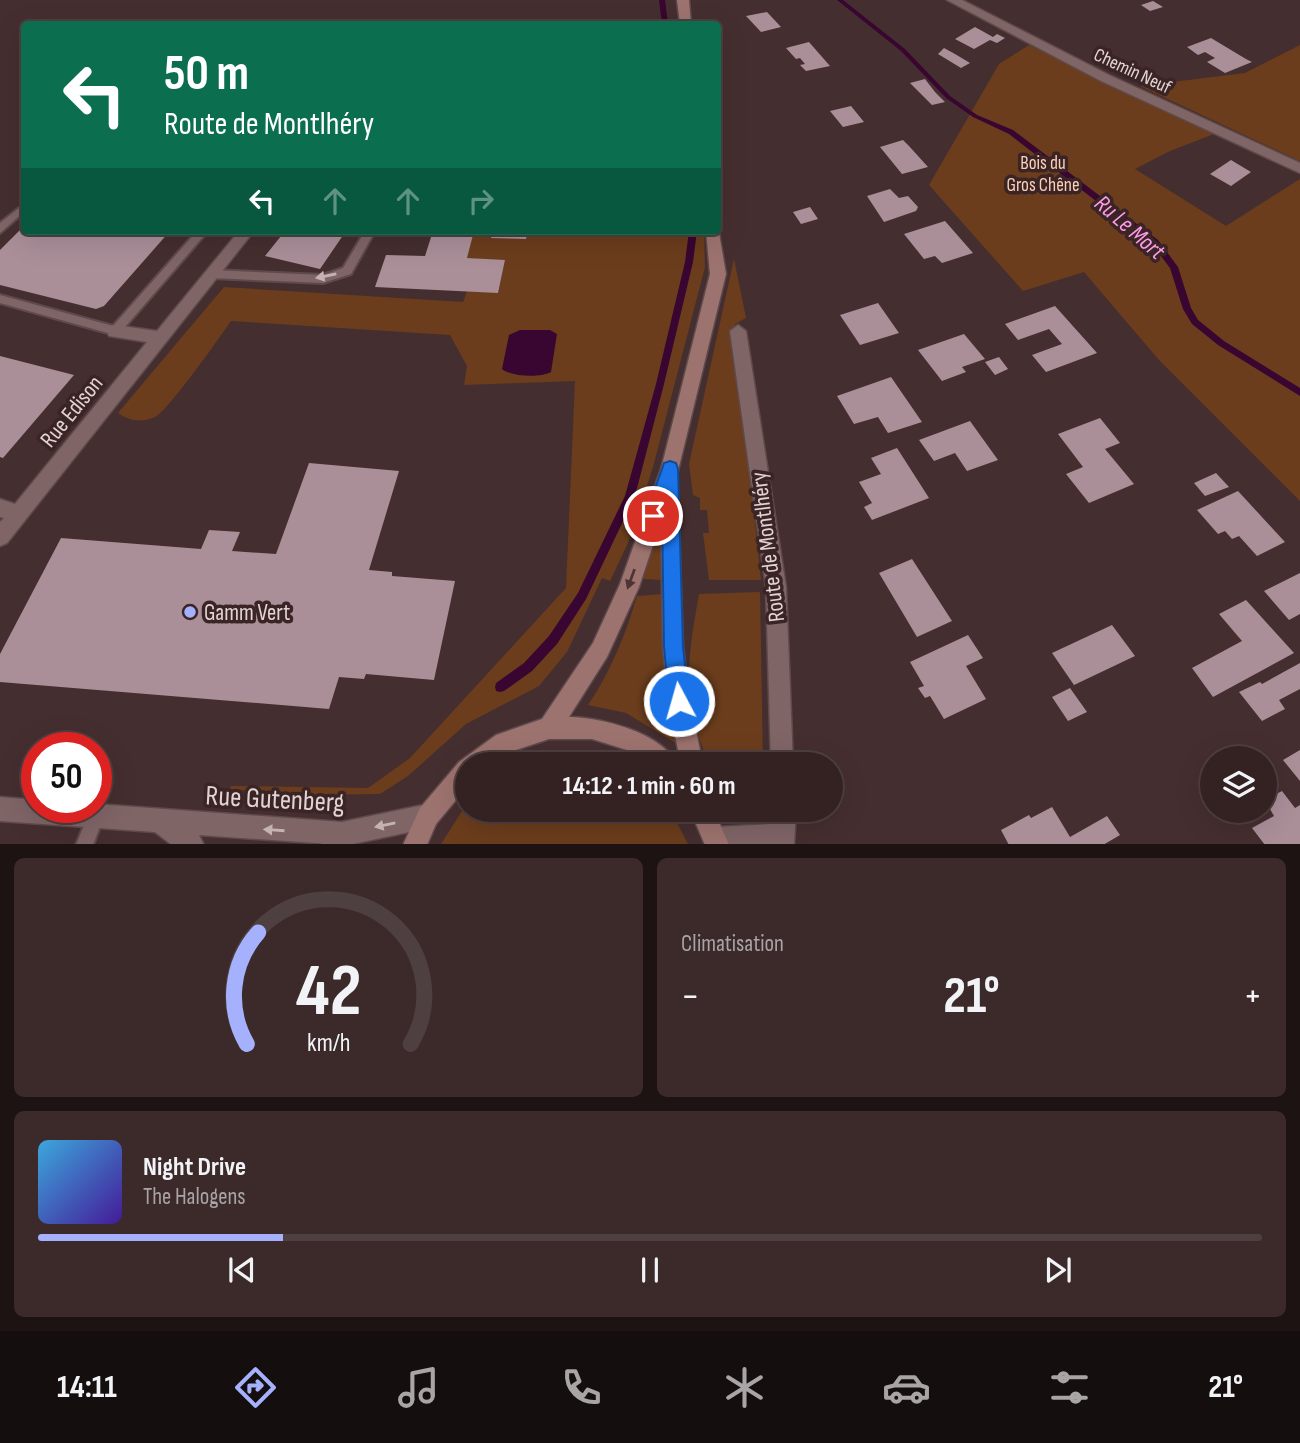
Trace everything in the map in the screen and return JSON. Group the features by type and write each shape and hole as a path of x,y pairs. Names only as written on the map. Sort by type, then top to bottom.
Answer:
{"main road":[{"path":"683,0 686,21"},
{"path":"549,728 600,650 629,587 670,469 718,274 713,235"},
{"path":"670,469 673,647 679,701 689,752"},
{"path":"492,752 504,743 549,728 592,728 633,741 648,752"},
{"path":"415,844 428,816 455,784"},
{"path":"708,822 717,842"}],"street":[{"name":"Chemin Neuf","path":"953,0 1105,78 1300,168"},
{"name":"Rue Edison","path":"9,510 160,338 244,235"},
{"path":"115,331 160,338"},
{"name":"Route de Montlhéry","path":"738,331 776,587 782,752"},
{"path":"0,537 9,510"},
{"name":"Rue Gutenberg","path":"0,809 21,811"},
{"name":"Rue Gutenberg","path":"112,817 337,839 428,816"},
{"name":"Rue Gutenberg","path":"160,821 191,844"},
{"path":"717,842 782,840 783,822"}],"lane":[{"path":"0,229 21,210"},
{"path":"0,299 115,331 199,235"},
{"path":"212,274 323,279 348,271 368,235"},
{"path":"84,844 93,823"}],"green space":[{"name":"Bois du Gros Chêne","path":"1029,45 1214,134 1170,151 1135,169 1226,226 1300,179 1300,501 1159,360 1084,272 1023,291 929,185 999,64"},
{"path":"1300,45 1300,161 1140,86 1245,73"},
{"path":"527,235 704,235 705,267 653,467 628,543 610,581 602,578 567,652 539,686 466,724 408,776 380,794 305,795 230,789 231,786 368,788 410,758 566,588 575,381 464,385 467,366 450,335 231,321 162,412 150,419 140,420 118,413 224,287 463,302 467,291 498,292 505,261 467,258 472,236 526,239"},
{"path":"734,259 746,318 735,324 730,338 750,474 761,580 709,580 703,533 709,533 707,510 700,510 700,498 693,495 689,464"},
{"path":"659,523 666,523 663,580 643,579"},
{"path":"760,592 763,752 705,752 694,721 689,681 699,594"},
{"path":"664,594 677,744 626,713 588,705 617,653 637,596"},
{"path":"455,822 676,822 688,844 441,844"}],"shaded area":[{"path":"520,330 550,330 557,334 551,372 526,376 502,369 509,335"}],"building":[{"path":"1153,1 1163,7 1150,11 1141,5"},
{"path":"767,12 781,27 761,32 746,16"},
{"path":"975,27 993,37 997,34 1005,38 997,43 990,40 974,49 955,39"},
{"path":"1211,38 1252,62 1225,73 1207,62 1215,58 1205,52 1198,55 1187,47"},
{"path":"809,42 830,66 806,71 800,65 805,64 800,58 796,59 786,48"},
{"path":"944,48 970,63 961,68 938,54"},
{"path":"925,79 945,102 932,105 910,83"},
{"path":"851,106 864,122 843,127 830,111"},
{"path":"903,140 928,167 902,174 880,147"},
{"path":"1231,160 1251,172 1231,186 1210,174"},
{"path":"890,189 899,198 908,196 918,207 916,211 884,222 867,196"},
{"path":"810,207 818,219 801,224 793,212"},
{"path":"945,221 973,253 942,263 935,256 924,259 904,234"},
{"path":"21,229 21,235 166,235 104,306 96,309 0,285 0,250"},
{"path":"282,235 343,235 320,269 265,256"},
{"path":"432,235 473,235 467,258 505,260 498,293 375,287 386,255 425,256"},
{"path":"492,235 527,235 526,239 491,238"},
{"path":"878,303 899,333 860,345 840,315"},
{"path":"1055,306 1097,353 1046,372 1032,355 1062,344 1049,329 1018,340 1005,324"},
{"path":"964,334 985,359 962,367 966,372 942,381 918,350"},
{"path":"0,356 74,375 3,458 0,457"},
{"path":"999,357 1008,369 995,375 985,362"},
{"path":"891,377 922,422 888,433 878,417 854,424 837,396"},
{"path":"1100,418 1120,443 1105,449 1134,484 1089,503 1066,474 1083,467 1058,434"},
{"path":"970,421 998,460 967,471 955,453 934,461 919,440"},
{"path":"897,448 929,498 872,520 864,507 872,503 859,482 881,474 871,458"},
{"name":"Gamm Vert","path":"309,463 399,471 369,570 392,572 392,576 455,581 434,680 366,674 364,679 339,677 329,709 0,682 0,654 61,538 201,549 209,530 240,532 232,551 276,554"},
{"path":"1216,473 1229,487 1205,496 1194,483"},
{"path":"1238,491 1285,542 1257,556 1239,536 1232,539 1225,531 1218,534 1197,510"},
{"path":"912,559 952,621 917,637 879,573"},
{"path":"1300,573 1300,614 1289,620 1264,591"},
{"path":"1246,600 1294,653 1213,697 1192,668 1242,641 1219,614"},
{"path":"1112,625 1135,656 1074,685 1052,653"},
{"path":"968,635 983,658 966,666 986,699 944,719 930,696 925,698 918,688 924,686 910,662"},
{"path":"1300,663 1300,689 1279,700 1285,709 1262,721 1239,692 1260,682 1262,684"},
{"path":"1070,688 1087,712 1068,721 1052,697"},
{"path":"1300,750 1300,781 1283,760"},
{"path":"1282,791 1295,808 1300,805 1300,844 1264,844 1252,828 1261,823 1277,823 1277,794"},
{"path":"1052,807 1070,837 1107,816 1120,835 1105,844 1008,844 1001,830 1029,815 1031,818"}],"waterway":[{"path":"662,0 665,21"},
{"name":"Ru Le Mort","path":"840,0 903,50 948,97 975,116 1011,132 1155,242 1174,267 1187,309 1195,322 1221,343 1300,392"},
{"path":"500,687 528,667 553,640 582,596 630,496 660,384 689,262 692,235"}],"place":[{"name":"Gamm Vert","path":"190,612"}],"route":[{"path":"653,516 670,469 673,647 679,701"}]}
